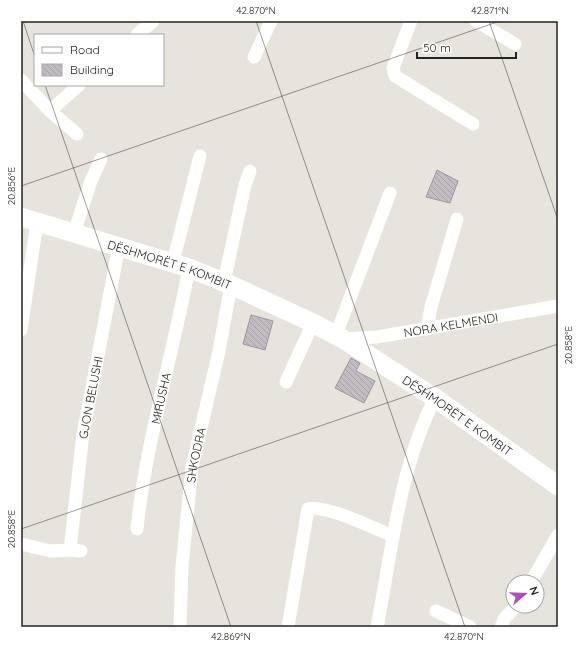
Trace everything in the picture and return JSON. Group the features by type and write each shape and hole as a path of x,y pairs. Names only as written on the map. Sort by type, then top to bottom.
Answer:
{"main road":[{"name":"DËSHMORËT E KOMBIT","path":"29,219 181,265 228,283 313,323 340,337 435,398 557,484"}],"street":[{"path":"138,34 153,21"},
{"path":"254,57 271,21"},
{"path":"411,21 393,68 395,76 472,124"},
{"path":"476,21 515,44"},
{"path":"21,80 50,111 77,134"},
{"path":"50,111 79,86"},
{"name":"MIRUSHA","path":"137,529 143,482 200,156"},
{"path":"74,233 91,181 101,160"},
{"name":"SHKODRA","path":"180,627 182,566 192,467 219,351 228,283 245,185 250,171"},
{"path":"340,337 390,193"},
{"path":"21,330 29,219"},
{"path":"427,329 432,300 457,219"},
{"name":"GJON BELUSHI","path":"21,544 51,551 75,550 83,434 119,246"},
{"name":"NORA KELMENDI","path":"340,337 377,337 558,306"},
{"path":"286,382 313,323"},
{"path":"377,627 393,536 409,464 425,418 435,398"},
{"path":"288,627 308,509 322,509 342,515 393,536"},
{"path":"536,574 558,535"},
{"path":"436,611 470,627"},
{"path":"501,627 509,614"}],"building":[{"path":"437,170 458,181 450,203 426,197"},
{"path":"251,315 273,321 265,350 243,344"},
{"path":"351,358 360,363 356,371 375,381 364,403 335,388"}]}
